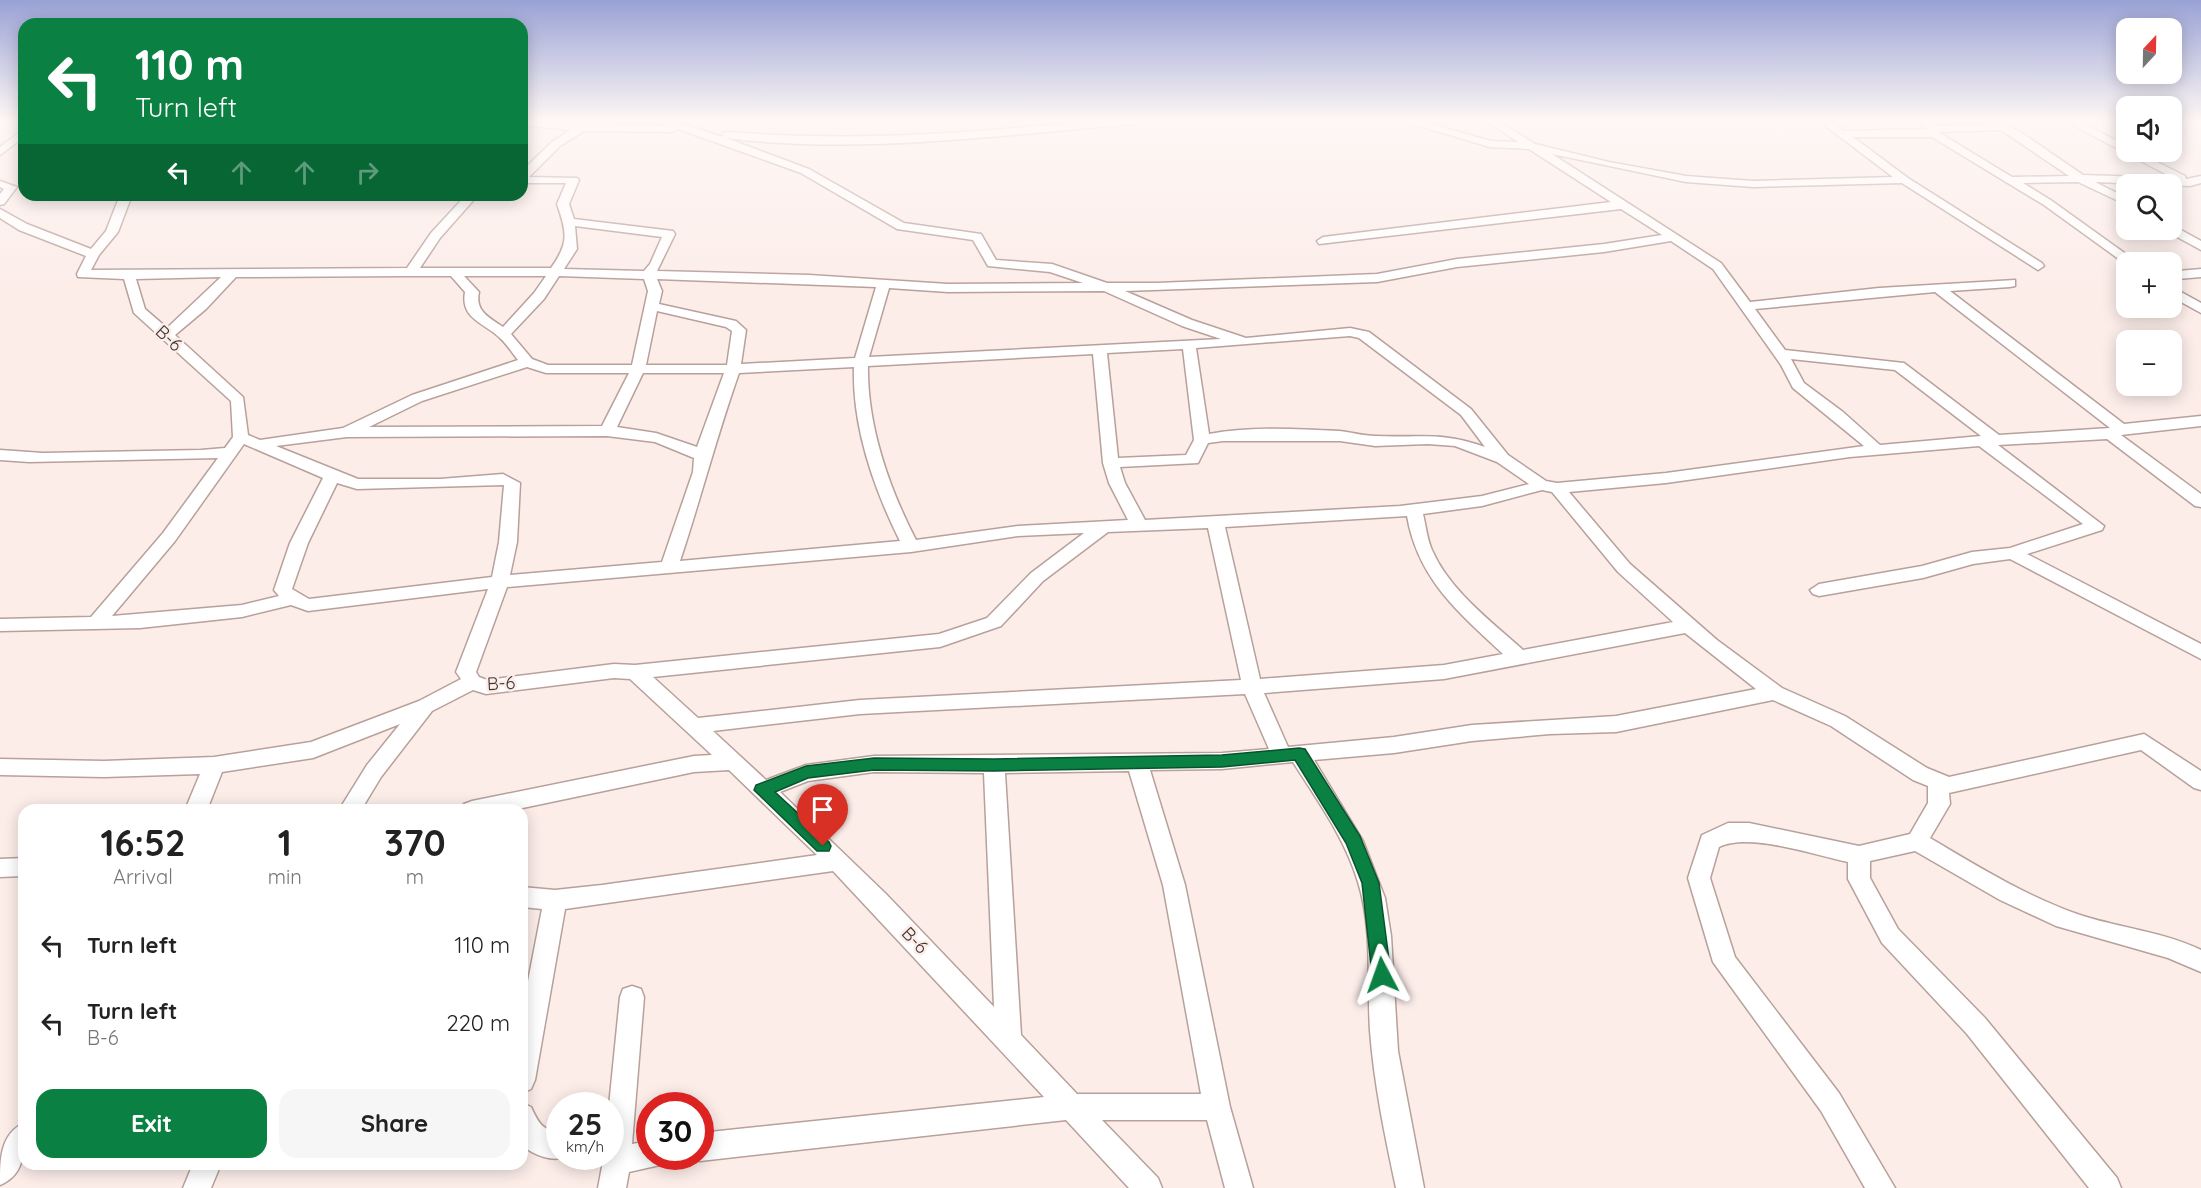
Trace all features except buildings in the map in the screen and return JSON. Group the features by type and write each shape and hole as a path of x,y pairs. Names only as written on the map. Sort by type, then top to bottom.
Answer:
{"street":[{"path":"814,176 901,226 977,237 992,263 1052,268 1105,287 1187,323 1245,342"},
{"path":"1578,176 1717,266 1780,354 1798,385 1838,415 1877,450"},
{"path":"1672,176 1753,184 1905,180"},
{"path":"1900,176 2038,266"},
{"path":"2004,176 2116,252"},
{"path":"2077,176 2116,196"},
{"path":"504,334 522,317 558,272 572,249 569,222 563,204 573,180 528,178"},
{"path":"2010,180 2119,178 2195,181 2201,189"},
{"path":"0,184 11,187 0,202"},
{"path":"124,201 112,232 93,254 83,274 649,273 809,279 883,285 1105,287 1377,278 1457,263 1604,248 1673,237"},
{"path":"410,273 435,236 467,201"},
{"path":"1323,241 1562,210 1623,205"},
{"path":"0,213 23,227 93,254"},
{"path":"569,222 668,232 656,265 649,273"},
{"path":"2182,235 2201,246"},
{"path":"166,336 201,306 233,272"},
{"path":"454,273 472,292 470,302 477,316 504,334 527,362 546,369 733,369 861,364 1245,342 1350,332 1364,335 1466,412 1502,458"},
{"path":"607,431 638,369 655,291 649,273"},
{"path":"2182,275 2201,273"},
{"name":"B-6","path":"129,275 139,310 238,400 244,444 357,484 440,484 503,479 512,483 508,542 500,582 466,672 472,682 486,687 614,671 635,672 838,861 1008,1036 1069,1107 1148,1188"},
{"path":"1746,306 1938,288 2010,284"},
{"path":"883,285 861,364 860,391 899,525 911,546"},
{"path":"1938,288 2201,502"},
{"path":"2182,297 2201,309"},
{"path":"652,306 737,327 739,330 733,369 702,456 701,472 669,567"},
{"path":"1111,463 1192,460 1202,440 1188,345"},
{"path":"1100,349 1111,463 1117,483 1139,525"},
{"path":"1780,354 1899,366 2096,526 2012,552 1972,558 1923,572 1819,590"},
{"path":"347,432 417,398 527,362"},
{"path":"332,476 299,543 283,590 292,599 308,605 500,582 911,546 1018,531 1294,520 1414,510 1510,496 1549,487 1666,478 1877,450 2116,431 2201,421"},
{"path":"0,454 24,458 137,455 166,458 244,444 347,432 607,431 648,434 667,439 686,446 702,456"},
{"path":"1202,440 1223,436 1274,435 1340,436 1375,441 1428,439 1457,442 1502,458 1549,487 1624,568 1688,626 1774,693 1838,721 1920,774 1948,785 2144,742 2201,782"},
{"path":"96,622 244,444"},
{"path":"1414,510 1423,550 1432,568 1480,621 1518,658"},
{"path":"1215,522 1252,687 1291,755 1354,841 1370,883 1381,958 1383,1031 1397,1132 1410,1188"},
{"path":"635,672 940,640 966,633 994,622 1037,577 1103,527"},
{"path":"2012,552 2201,652"},
{"path":"0,625 140,622 242,611 292,599"},
{"path":"693,726 860,707 1252,687 1444,672 1688,626"},
{"path":"0,767 104,769 214,765 313,750 426,706 472,682"},
{"path":"762,790 806,772 839,767 921,763 994,765 1222,761 1394,745 1517,729 1616,724 1774,693"},
{"path":"354,804 374,771 426,706"},
{"path":"502,804 694,765 732,762"},
{"path":"1137,762 1174,885 1217,1107 1239,1188"},
{"path":"198,804 214,765"},
{"path":"994,765 1008,1036"},
{"path":"1917,841 1939,804 1938,781"},
{"path":"1881,1188 1830,1102 1725,962 1699,878 1710,840 1728,832 1749,832 1859,855 1917,841 1982,880 2066,919 2161,944 2201,961"},
{"path":"1859,855 1859,879 1890,936 1977,1026 2107,1188"},
{"path":"528,898 555,900 602,896 838,861"},
{"path":"0,868 18,867"},
{"path":"528,1047 555,900"},
{"path":"622,1092 632,997"},
{"path":"714,1145 1069,1107 1217,1107"},
{"path":"528,1127 535,1139 546,1146"},
{"path":"0,1171 18,1145"},
{"path":"197,1188 204,1170"},
{"path":"612,1188 613,1170"}],"route":[{"path":"823,846 762,790 806,772 874,764 994,765 1222,761 1299,754 1354,841 1370,883 1382,975"}]}
